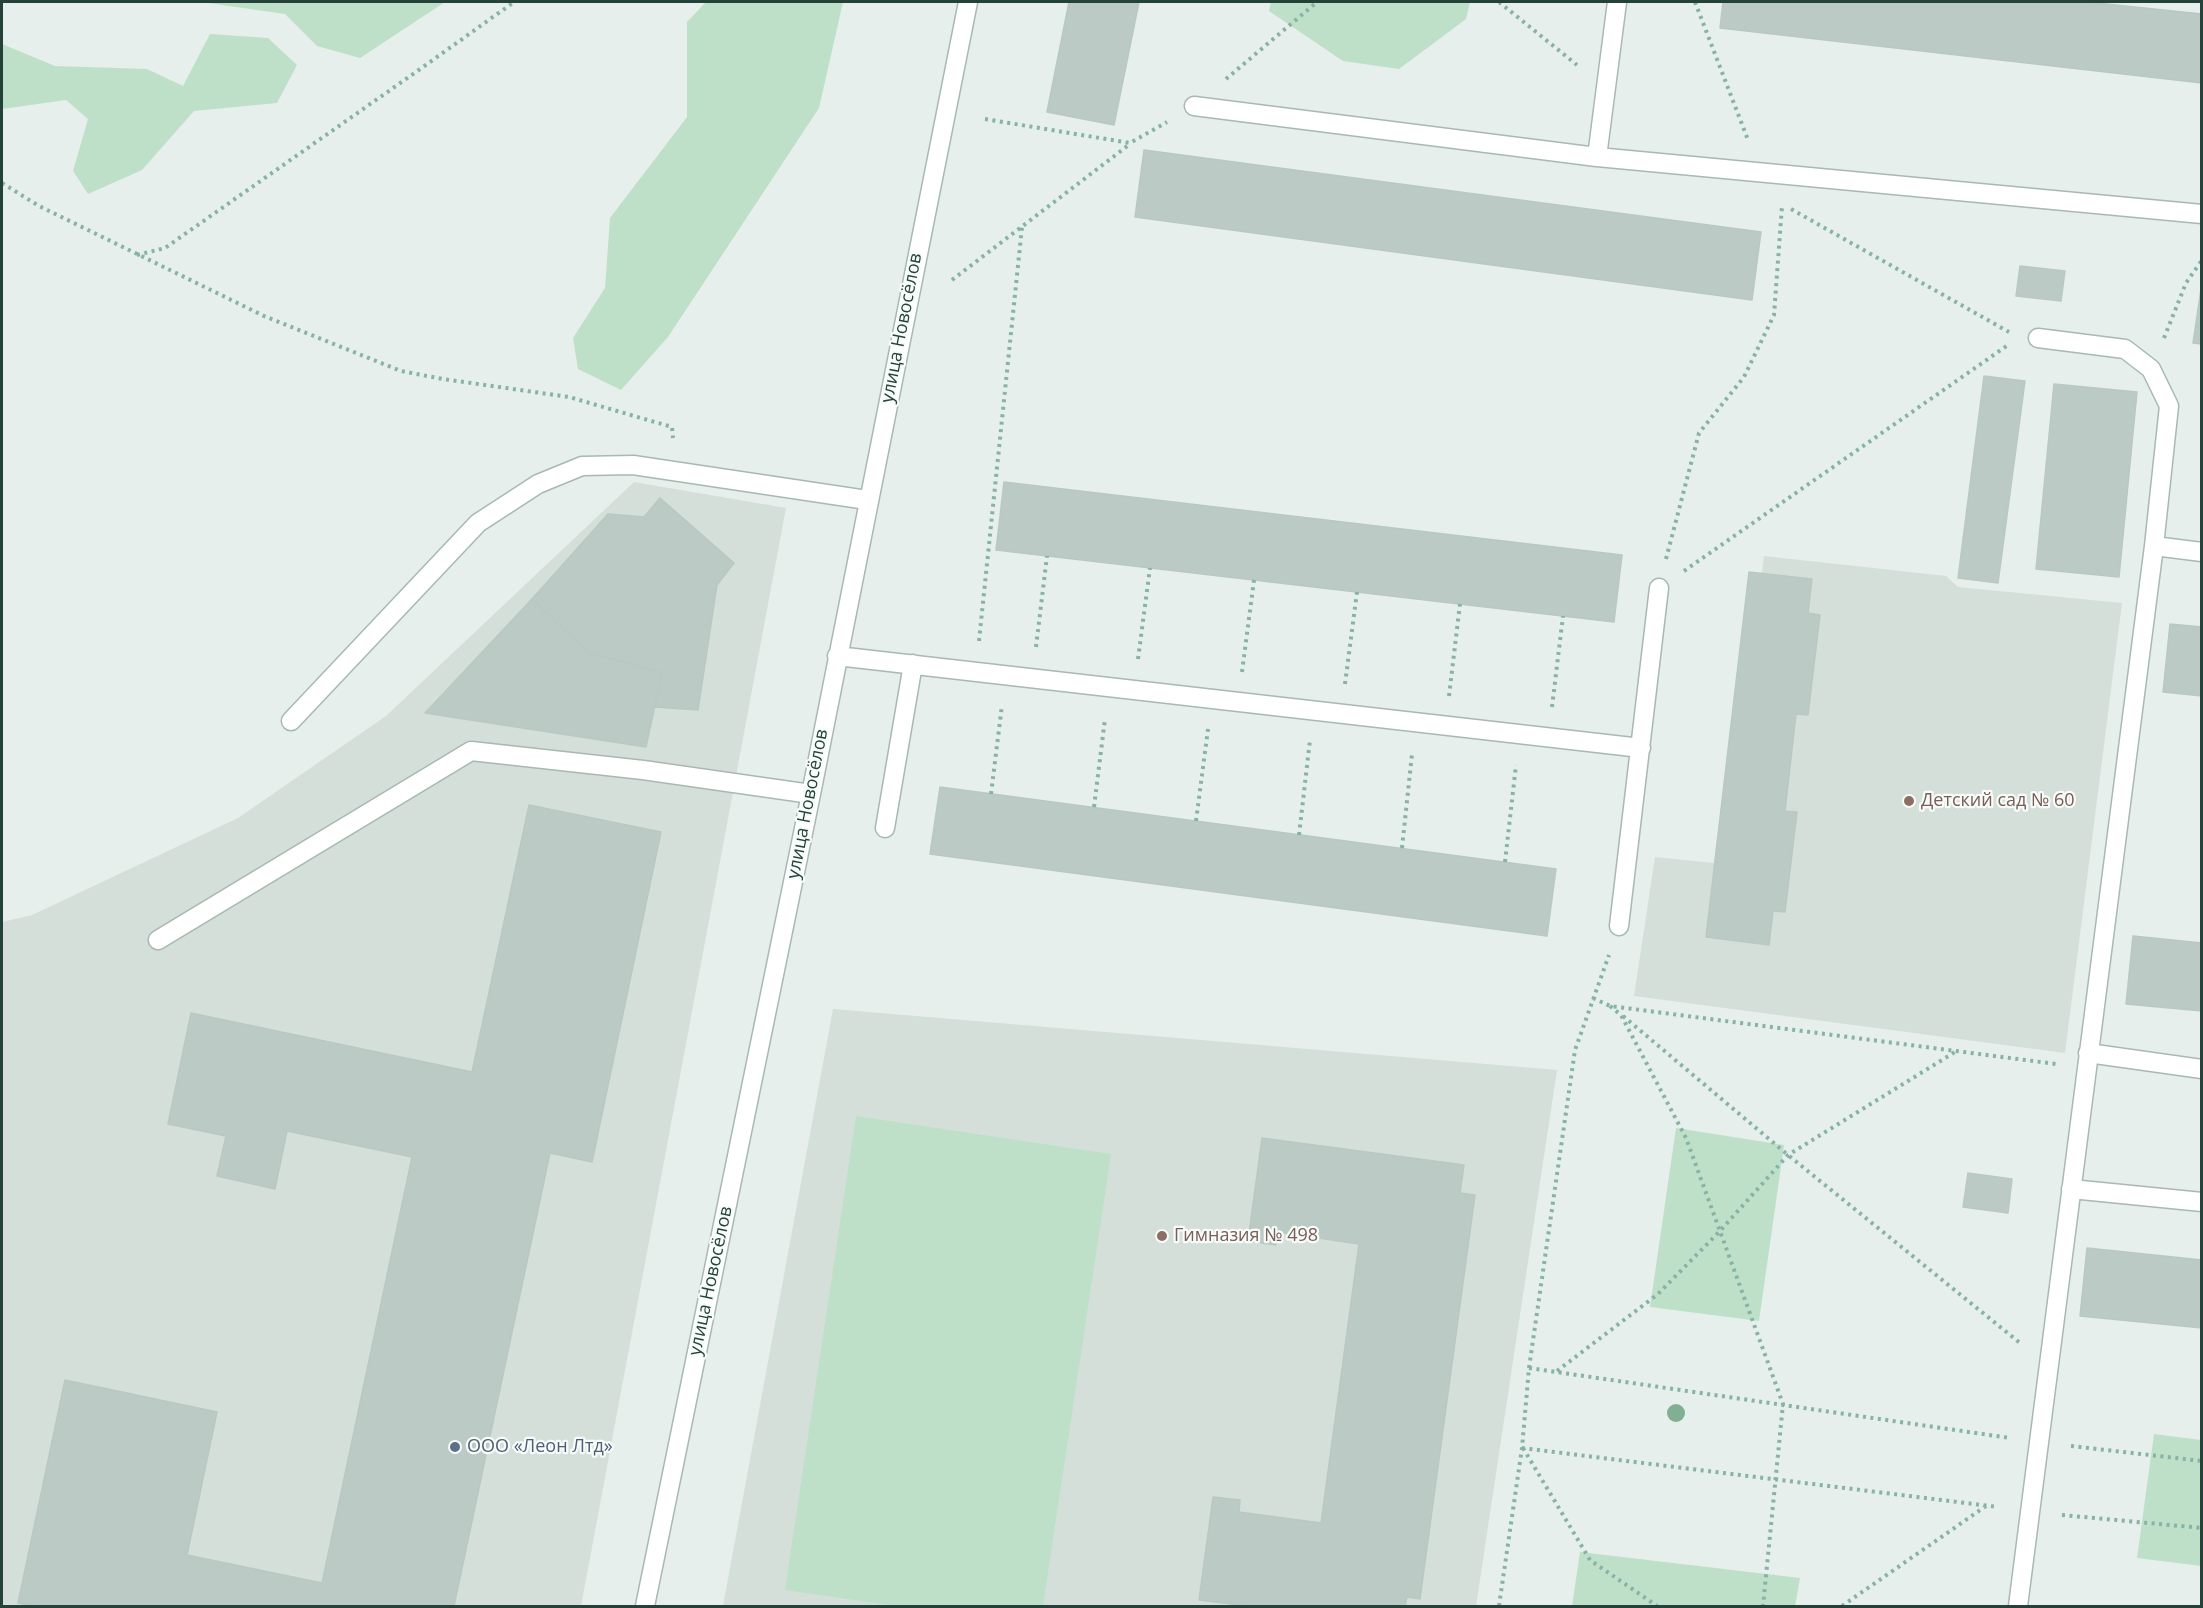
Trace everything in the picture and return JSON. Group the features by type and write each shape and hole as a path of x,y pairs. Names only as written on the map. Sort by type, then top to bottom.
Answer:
{"street":[{"name":"улица Новосёлов","path":"645,1606 811,794 867,500 968,2"},
{"path":"1597,157 1617,2"},
{"path":"1194,106 1597,157 2202,214"},
{"path":"2018,1606 2154,546 2169,406 2151,369 2125,349 2038,338"},
{"path":"291,721 478,523 538,484 582,466 633,465 867,500"},
{"path":"2154,546 2202,552"},
{"path":"1619,926 1659,588"},
{"path":"837,656 1641,748"},
{"path":"885,828 913,664"},
{"path":"158,940 471,751 643,770 811,794"},
{"path":"2087,1060 2202,1069"},
{"path":"2071,1189 2202,1202"}],"path":[{"path":"136,255 165,248 514,2"},
{"path":"952,280 1130,143 1194,106 1317,2"},
{"path":"1499,2 1606,88"},
{"path":"985,119 1130,143"},
{"path":"2,183 39,206 264,316 401,370 443,379 569,397 672,427 677,471"},
{"path":"1659,588 1699,433 1744,377 1774,315 1782,204"},
{"path":"976,671 1022,227"},
{"path":"2151,369 2186,283 2202,260"},
{"path":"1659,588 2009,345"},
{"path":"1032,678 1047,556"},
{"path":"1134,690 1150,568"},
{"path":"1238,702 1254,580"},
{"path":"1342,713 1357,592"},
{"path":"1446,725 1460,604"},
{"path":"1548,737 1563,616"},
{"path":"991,794 1006,675"},
{"path":"1094,807 1109,687"},
{"path":"1196,821 1212,699"},
{"path":"1299,835 1314,710"},
{"path":"1402,848 1415,722"},
{"path":"1505,862 1520,734"},
{"path":"1499,1606 1575,1050 1619,926"},
{"path":"1593,998 1610,1006 1788,1155 2048,1366"},
{"path":"1610,1006 1955,1052 2087,1060"},
{"path":"1621,1015 1686,1138 1783,1404 1763,1606"},
{"path":"1557,1371 1658,1294 1720,1231 1788,1155 1955,1052"},
{"path":"1530,1368 2039,1442 2202,1461"},
{"path":"1522,1448 1777,1478 2030,1512 2202,1528"},
{"path":"1522,1448 1590,1560 1657,1606"},
{"path":"1842,1606 1986,1506"}],"shaded area":[{"path":"634,482 786,508 581,1606 2,1606 2,922 32,915 238,818 386,716"},
{"name":"Детский сад № 60","path":"1764,556 1946,576 1958,587 2122,603 2065,1053 1634,996 1655,857 1714,863 1749,572 1762,573"},
{"name":"Гимназия № 498","path":"833,1009 1557,1070 1476,1606 723,1606"}],"green space":[{"path":"201,2 445,2 360,58 317,46 285,14"},
{"path":"706,2 843,2 819,108 668,337 621,390 578,369 573,338 605,288 610,218 687,117 687,22"},
{"path":"1271,2 1470,2 1466,19 1399,69 1343,61 1269,11"},
{"path":"210,34 268,38 297,65 277,103 194,111 142,170 88,194 73,171 88,119 66,100 2,109 2,44 55,66 147,69 183,86"},
{"path":"856,1116 1111,1154 1043,1606 896,1606 785,1590"},
{"path":"1676,1128 1784,1145 1759,1321 1650,1307"},
{"path":"2154,1434 2201,1440 2201,1566 2137,1558"},
{"path":"1580,1552 1800,1578 1795,1606 1572,1606"}],"building":[{"path":"1069,2 1139,2 1114,125 1047,112"},
{"path":"1723,2 2087,2 2202,14 2202,83 1720,28"},
{"path":"1144,150 1761,232 1752,300 1135,217"},
{"path":"2020,266 2065,271 2061,301 2016,296"},
{"path":"2202,282 2202,344 2193,343"},
{"path":"1984,376 2025,381 1998,583 1958,578"},
{"path":"2054,384 2137,392 2119,577 2036,569"},
{"path":"1004,482 1622,555 1614,622 996,550"},
{"path":"660,498 734,563 717,585 698,710 655,707 662,672 589,653 532,599 608,514 644,517"},
{"path":"1749,572 1812,579 1808,613 1820,615 1808,715 1796,714 1785,811 1797,812 1785,912 1773,911 1769,945 1706,937"},
{"path":"532,599 589,653 662,672 646,747 425,713"},
{"path":"2170,624 2202,627 2202,696 2163,692"},
{"path":"940,787 1556,869 1547,936 930,854"},
{"path":"529,805 661,832 592,1162 550,1153 454,1606 34,1606 18,1603 65,1380 217,1412 187,1555 322,1583 412,1157 287,1131 275,1189 217,1176 226,1136 168,1124 191,1013 472,1072"},
{"path":"2133,936 2202,943 2202,1011 2126,1004"},
{"path":"1262,1138 1464,1165 1460,1193 1475,1195 1420,1599 1407,1597 1405,1606 1248,1606 1199,1600 1213,1497 1240,1500 1239,1512 1321,1523 1359,1244 1277,1232 1276,1245 1248,1241"},
{"path":"1968,1173 2012,1179 2008,1213 1963,1207"},
{"path":"2087,1248 2202,1260 2202,1328 2080,1316"}],"place":[{"name":"Детский сад № 60","path":"1909,801"},
{"name":"Гимназия № 498","path":"1162,1236"},
{"name":"ООО «Леон Лтд»","path":"455,1447"}]}
